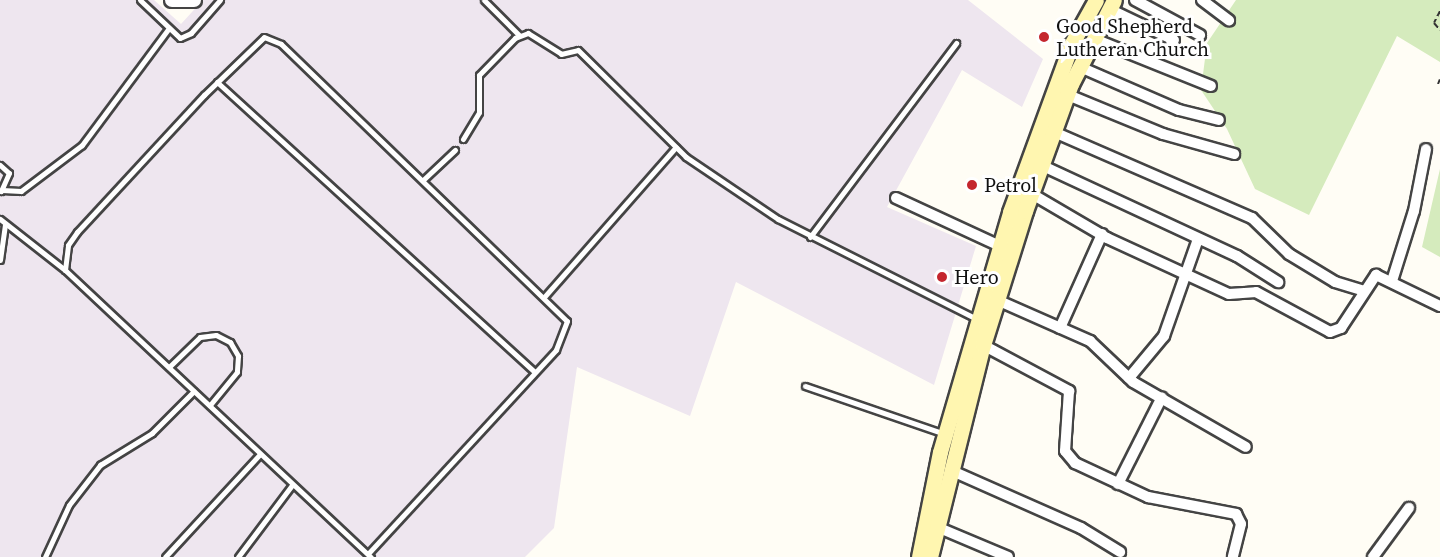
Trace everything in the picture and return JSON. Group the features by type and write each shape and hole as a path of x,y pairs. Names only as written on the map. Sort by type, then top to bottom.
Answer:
{"main road":[{"path":"930,557 937,527 938,491 945,434 977,319 991,298 1032,194 1035,163 1054,132 1094,39 1102,2"},
{"path":"918,557 938,491 950,470 983,345 1000,246 1035,163 1071,45 1102,2"}],"street":[{"path":"172,0 195,0"},
{"path":"1135,0 1200,35"},
{"path":"1202,0 1229,20"},
{"path":"1102,2 1174,40"},
{"path":"1094,39 1211,86"},
{"path":"1080,67 1179,110 1219,120"},
{"path":"1068,95 1163,134 1234,154"},
{"path":"1054,132 1252,218 1289,254 1335,282 1364,291"},
{"path":"1392,281 1414,212 1426,148"},
{"path":"1035,163 1198,239 1278,282"},
{"path":"1032,194 1102,234 1229,294 1256,292 1334,333 1376,275 1440,306"},
{"path":"896,198 1000,246"},
{"path":"1060,328 1102,234"},
{"path":"1129,378 1164,336 1198,239"},
{"path":"991,298 1090,341 1129,378 1246,447"},
{"path":"983,345 1069,391 1065,452 1075,463 1118,484 1185,507 1236,514 1242,524 1233,557"},
{"path":"1118,484 1162,397"},
{"path":"950,470 1082,528 1120,552"},
{"path":"1373,557 1408,508"},
{"path":"937,527 1008,557"}],"lane":[{"path":"140,0 168,28 186,38 220,0"},
{"path":"484,0 519,35"},
{"path":"0,165 9,173 1,191 21,191 82,145 168,28"},
{"path":"463,139 479,112 479,75 519,35 533,35 561,54 585,53 676,147 810,237 977,319"},
{"path":"2,221 65,270 369,556 556,350 567,327 564,314 273,39 256,42 77,232 68,245 65,270"},
{"path":"810,237 956,43"},
{"path":"217,82 535,372"},
{"path":"545,296 676,147"},
{"path":"423,180 455,150"},
{"path":"0,260 2,221"},
{"path":"169,367 200,337 216,335 230,342 238,356 237,372 210,405"},
{"path":"805,386 945,434"},
{"path":"45,557 69,505 100,465 152,433 194,391"},
{"path":"165,557 260,454"},
{"path":"238,557 292,485"}],"path":[{"path":"1440,11 1434,23 1440,30"},
{"path":"1438,84 1440,79"}],"shaded area":[{"path":"0,0 154,0 181,24 203,0 968,0 1043,59 1022,107 962,70 887,207 976,246 934,385 736,282 690,416 577,367 554,528 525,557 0,557"}],"green space":[{"path":"1236,0 1440,0 1440,62 1397,36 1309,215 1255,189 1227,129 1201,90 1207,43"},
{"path":"1440,169 1440,257 1422,247"}],"place":[{"name":"Good Shepherd Lutheran Church","path":"1044,37"},
{"name":"Petrol","path":"972,185"},
{"name":"Hero","path":"942,277"}]}
